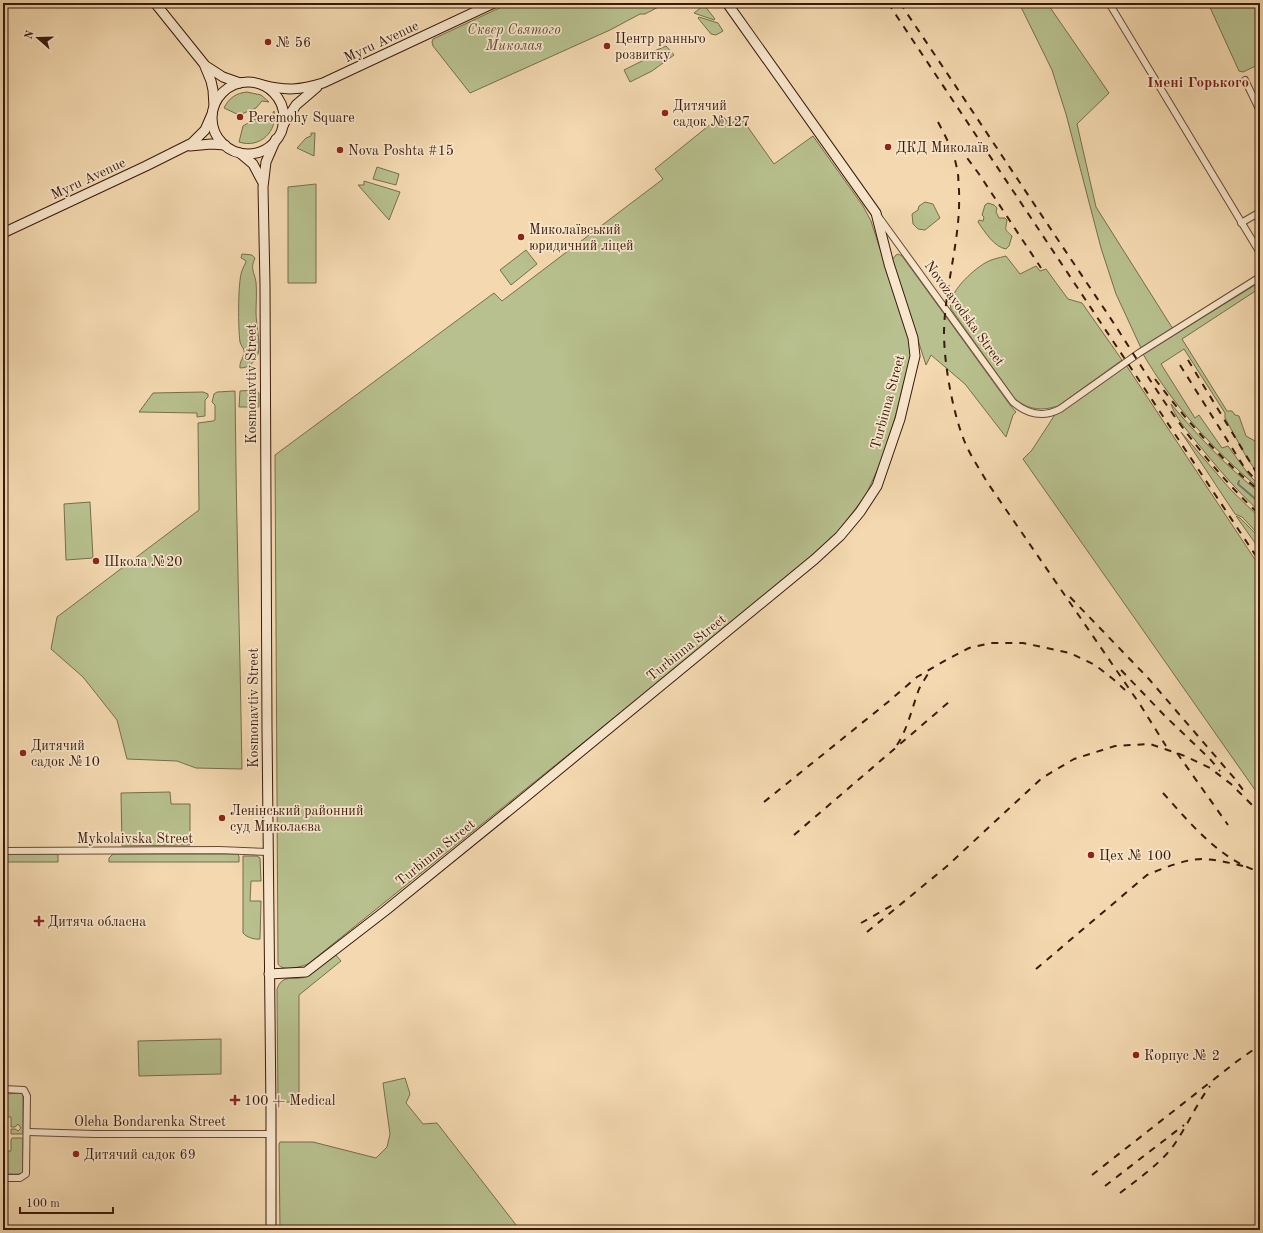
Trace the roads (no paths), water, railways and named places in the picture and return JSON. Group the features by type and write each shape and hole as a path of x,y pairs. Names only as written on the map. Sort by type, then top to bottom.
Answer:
{"main road":[{"path":"155,3 204,64 223,77 240,83"},
{"name":"Myru Avenue","path":"263,85 282,90 292,90 302,89 323,83 494,3"},
{"name":"Novozavodska Street","path":"727,3 876,213"},
{"path":"204,64 212,85 213,122 215,131 225,145 239,152 250,153 260,151 269,146 276,139 282,127 283,112 280,103 271,91 263,85 252,82 240,83 225,90 219,96 213,111"},
{"name":"Myru Avenue","path":"282,127 296,105 323,83"},
{"name":"Myru Avenue","path":"3,232 192,143 202,134 213,111"},
{"name":"Kosmonavtiv Street","path":"271,1230 272,1134 269,974 265,285 263,187 266,162 276,139"},
{"name":"Myru Avenue","path":"184,147 211,144 225,145"},
{"name":"Kosmonavtiv Street","path":"239,152 245,155 254,164 260,175 263,187"},
{"name":"Turbinna Street","path":"269,974 306,972 379,915 523,799 815,559 840,536 860,512 877,486 900,419 915,356 914,338 889,264 876,213"}],"street":[{"path":"1109,3 1260,253"},
{"path":"1245,80 1260,111"},
{"path":"1241,223 1260,212"},
{"name":"Novozavodska Street","path":"876,213 1013,402 1021,409 1031,413 1049,412 1060,409 1139,353 1260,277"},
{"name":"Mykolaivska Street","path":"3,851 219,850 268,852"},
{"path":"3,1089 24,1090 27,1096 28,1132 26,1174 20,1178 3,1178"},
{"name":"Oleha Bondarenka Street","path":"28,1132 94,1134 272,1134"}],"waterway":[{"path":"1239,481 1238,484 1260,503"}],"railway":[{"path":"888,3 1260,562"},
{"path":"900,3 1172,413 1210,462 1239,495 1260,515"},
{"path":"938,122 952,151 958,172 958,226 947,296 944,345 950,390 961,433 968,450 987,482 1141,706 1166,746"},
{"path":"959,147 979,174 1041,268"},
{"path":"1188,360 1258,475"},
{"path":"1180,365 1244,467 1260,485"},
{"path":"1155,379 1217,452 1260,491"},
{"path":"1070,597 1148,678 1243,790"},
{"path":"764,802 917,677 969,648 991,643 1023,643 1070,653 1095,665 1125,690"},
{"path":"897,745 907,725 919,689 930,670"},
{"path":"1121,670 1164,715 1210,759 1220,771"},
{"path":"794,835 949,702"},
{"path":"867,932 946,867 1042,778 1074,759 1115,746 1150,744 1185,756 1210,768 1231,784 1256,809"},
{"path":"1177,753 1228,825"},
{"path":"1163,793 1195,828 1231,859 1260,872"},
{"path":"1036,969 1147,875 1174,864 1197,859 1217,860 1243,866"},
{"path":"861,923 896,903"},
{"path":"1092,1175 1236,1062 1260,1045"},
{"path":"1120,1193 1166,1155 1181,1134 1210,1086"},
{"path":"1105,1186 1184,1125"}],"place":[{"name":"№ 56","path":"268,42"},
{"name":"Центр ранньго розвитку","path":"607,46"},
{"name":"Дитячий садок №127","path":"665,113"},
{"name":"Peremohy Square","path":"240,117"},
{"name":"ДКД Миколаїв","path":"888,147"},
{"name":"Nova Poshta #15","path":"340,150"},
{"name":"Миколаївський юридичний ліцей","path":"521,237"},
{"name":"Школа №20","path":"96,561"},
{"name":"Дитячий садок №10","path":"23,753"},
{"name":"Ленінський районний суд Миколаєва","path":"222,818"},
{"name":"Цех № 100","path":"1091,855"},
{"name":"Дитяча обласна","path":"39,921"},
{"name":"Корпус № 2","path":"1136,1055"},
{"name":"100 + Medical","path":"235,1100"},
{"name":"Дитячий садок 69","path":"76,1154"}],"district":[{"name":"Імені Горького","path":"1198,82"}],"park label":[{"name":"Сквер Святого Миколая","path":"514,38"}]}
